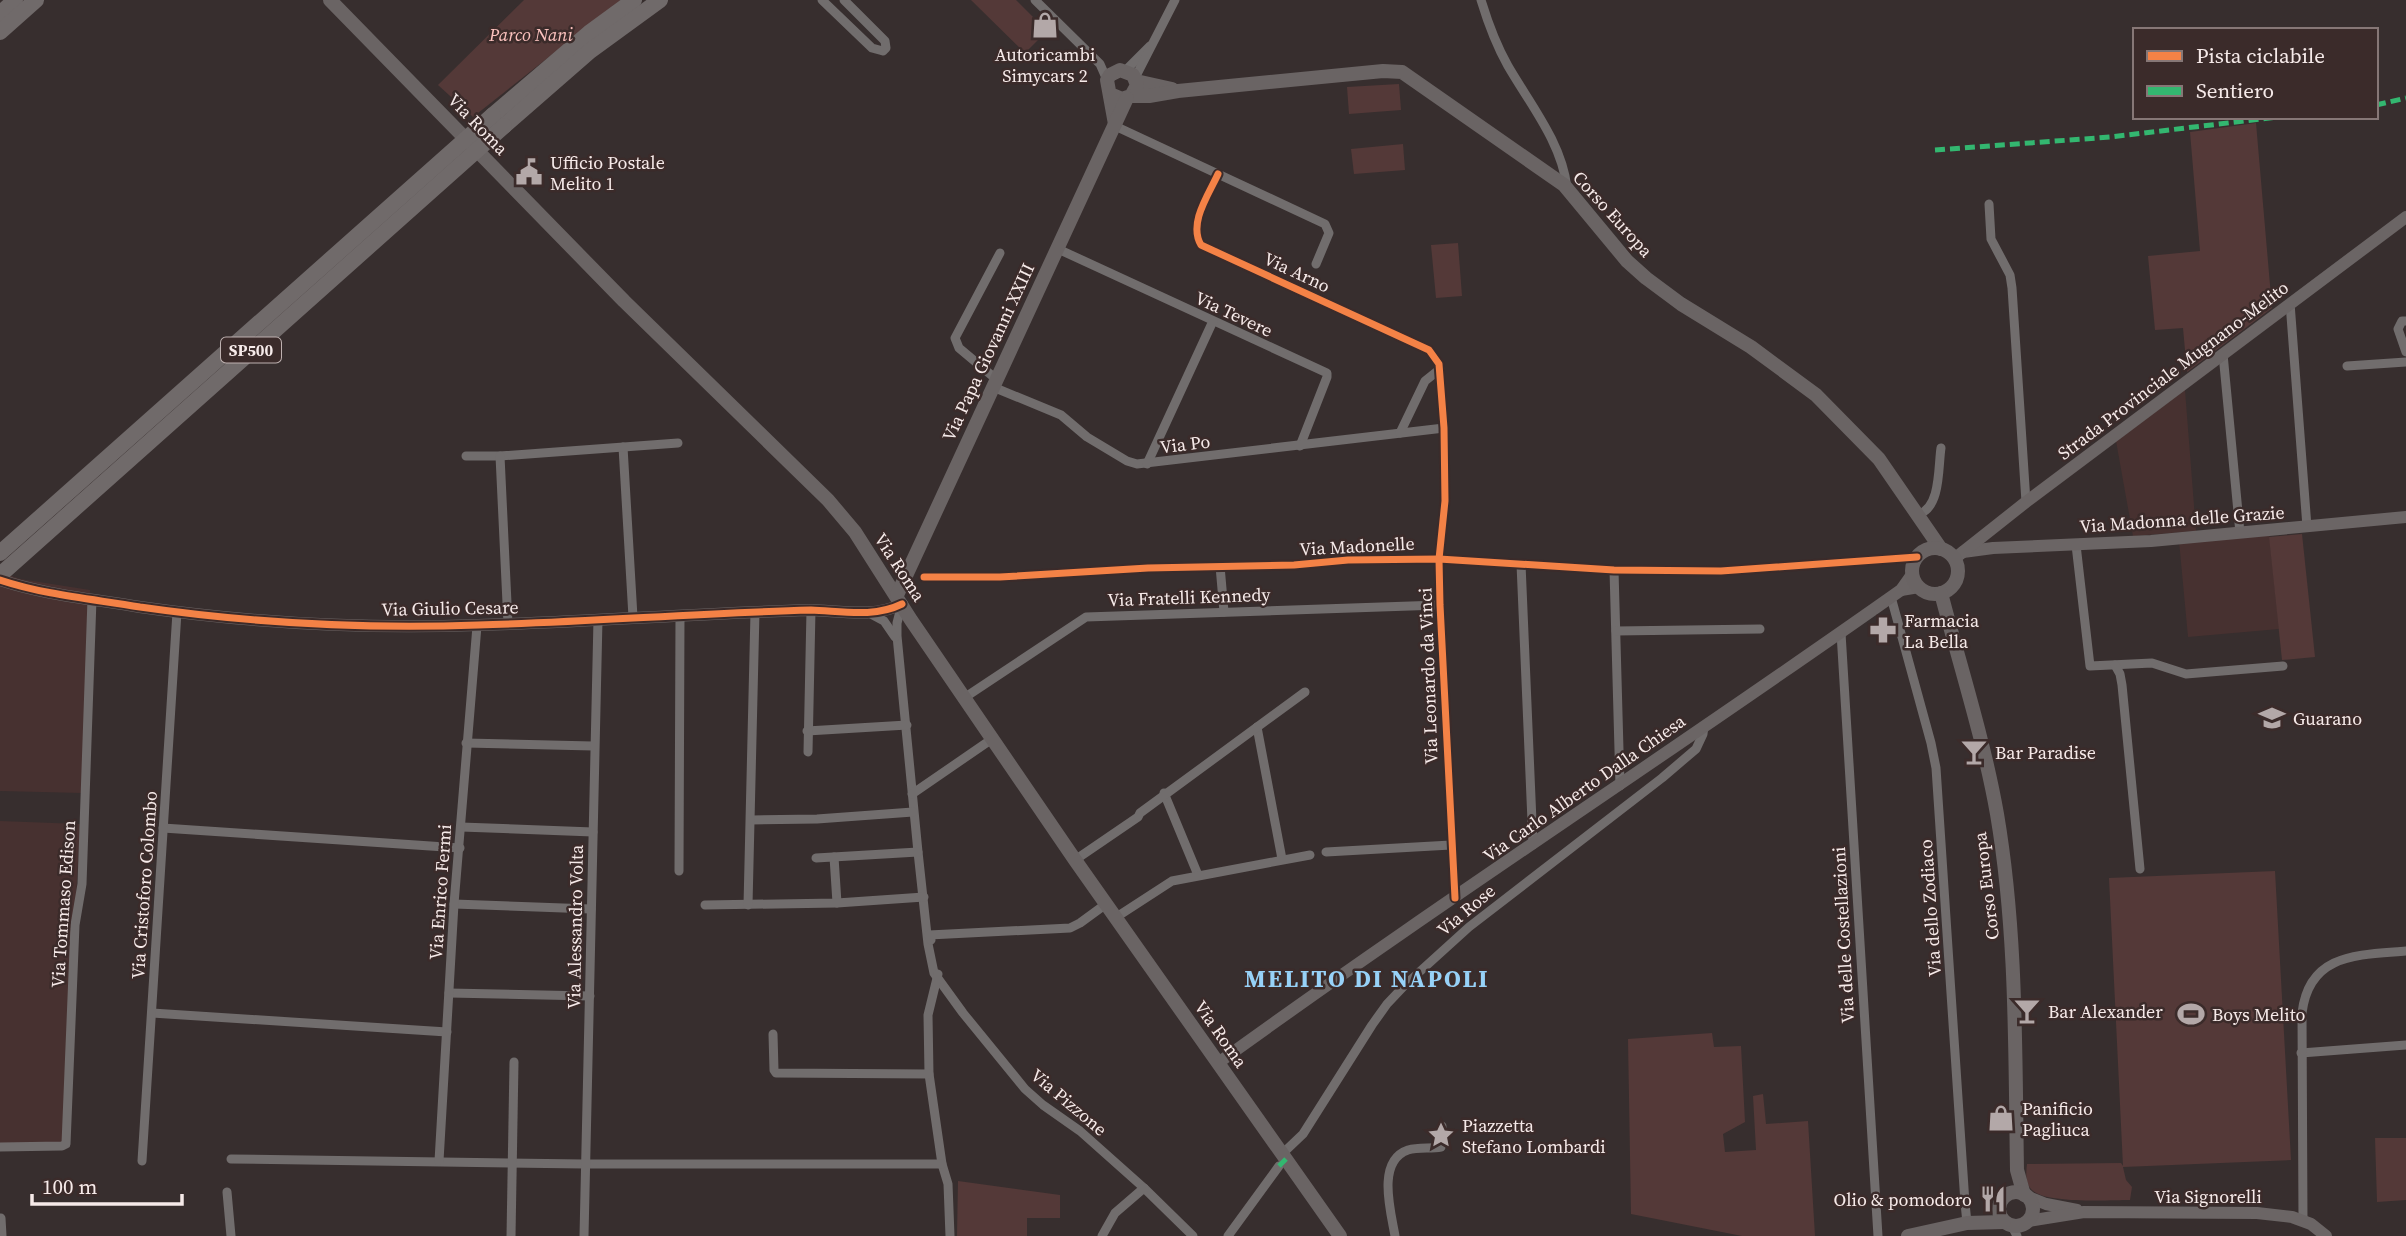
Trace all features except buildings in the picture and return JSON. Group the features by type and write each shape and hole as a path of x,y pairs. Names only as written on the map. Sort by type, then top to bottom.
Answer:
{"highway":[{"path":"0,14 15,0"},
{"path":"0,32 36,0"},
{"name":"SP500","path":"0,578 498,121 589,33 634,0"},
{"name":"SP500","path":"0,553 498,121 660,0"}],"main road":[{"name":"Via Roma","path":"330,0 624,301 828,500 855,532 900,600 904,621 964,698 1218,1063 1281,1160 1340,1236"},
{"name":"Corso Europa","path":"1129,97 1383,71 1402,72 1536,166 1563,180 1627,261 1646,278 1681,304 1751,347 1816,395 1879,459 1919,514 1952,553"},
{"path":"1108,87 1118,99 1129,97 1136,89 1129,75 1110,75 1108,87 1115,126"},
{"name":"Corso Europa","path":"1129,75 1178,91"},
{"name":"Via Papa Giovanni XXIII","path":"900,600 995,383 1129,97"},
{"path":"1917,556 1928,549 1952,553 1958,571 1948,590 1933,594 1913,573 1922,531 1919,514"},
{"name":"Corso Europa","path":"1933,594 1997,814 2014,962 2017,1170 2021,1195"},
{"path":"1908,1236 1967,1223 2014,1225 2033,1209 2021,1195 2002,1199 2014,1225"}],"street":[{"path":"822,0 872,48 883,51 886,48 885,41 844,0"},
{"name":"Corso Europa","path":"1035,0 1100,64 1129,75"},
{"path":"1129,75 1156,40 1175,0"},
{"path":"1481,0 1491,32 1502,54 1559,154 1563,180"},
{"name":"Corso Europa","path":"1100,64 1108,87"},
{"path":"1115,126 1328,226 1328,236 1316,264"},
{"path":"1536,166 1552,165 1559,154"},
{"name":"Via Arno","path":"1218,174 1197,225 1201,245 1429,350 1438,359 1440,369"},
{"path":"1989,204 1991,239 2010,275 2012,288 2026,502"},
{"name":"Strada Provinciale Mugnano-Melito","path":"1952,553 2026,502 2406,217"},
{"name":"Via Tevere","path":"1058,249 1326,373 1327,377 1300,446"},
{"name":"Via Po","path":"1000,253 955,338 959,348 995,383 1061,415 1082,433 1127,461 1147,464 1444,428"},
{"path":"2290,303 2307,527"},
{"path":"1147,464 1213,321"},
{"path":"2406,321 2402,321 2398,329 2406,352"},
{"path":"2223,354 2240,533"},
{"path":"2347,366 2406,362"},
{"path":"1400,433 1425,381 1440,369"},
{"name":"Via Leonardo da Vinci","path":"1440,369 1445,501 1439,559 1440,606 1455,898"},
{"path":"466,456 678,443"},
{"path":"623,447 633,617"},
{"path":"1919,514 1925,512 1934,500 1941,448"},
{"path":"500,456 508,624"},
{"name":"Via Madonna delle Grazie","path":"1952,553 1993,548 2240,533 2406,517"},
{"path":"2076,545 2091,666 2152,663 2186,674 2283,666"},
{"name":"Via Madonelle","path":"924,577 1000,577 1294,565 1348,560 1439,559 1614,569 1721,571 1917,556"},
{"path":"1521,564 1533,845"},
{"path":"1220,566 1224,612"},
{"path":"1614,569 1619,786"},
{"name":"Via Carlo Alberto Dalla Chiesa","path":"1218,1063 1704,726 1782,675 1896,593 1913,573"},
{"name":"Via Giulio Cesare","path":"0,578 33,590 177,612 282,622 477,625 811,610 871,614 891,610 900,600"},
{"name":"Via Carlo Alberto Dalla Chiesa","path":"1896,593 1933,594"},
{"name":"Via dello Zodiaco","path":"1896,593 1936,768 1967,1223"},
{"name":"Via Tommaso Edison","path":"0,1147 62,1146 66,1143 75,925 82,884 92,599"},
{"name":"Via Fratelli Kennedy","path":"964,698 1083,618 1440,606"},
{"path":"808,752 811,610"},
{"name":"Via Cristoforo Colombo","path":"142,1161 177,612"},
{"path":"748,905 755,612"},
{"path":"871,614 879,617 890,628 898,645 913,812 934,973 938,979 929,1015 929,1074 942,1164 948,1184 950,1236"},
{"path":"679,871 680,615"},
{"name":"Via Alessandro Volta","path":"584,1236 593,746 598,619"},
{"path":"898,645 904,621"},
{"name":"Via Enrico Fermi","path":"439,1161 454,904 477,625"},
{"path":"1616,631 1760,629"},
{"name":"Via delle Costellazioni","path":"1840,632 1878,1236"},
{"path":"2115,665 2122,685 2140,869"},
{"path":"1075,860 1138,817 1164,793 1305,692"},
{"path":"807,731 907,725"},
{"name":"Via Rose","path":"1228,1236 1281,1160 1303,1134 1372,1025 1405,985 1469,927 1671,771 1696,749 1704,726"},
{"path":"1257,727 1282,859"},
{"path":"912,794 992,739"},
{"path":"466,743 593,746"},
{"path":"1164,793 1198,875"},
{"path":"751,820 817,819 913,812"},
{"path":"461,827 593,832"},
{"path":"163,828 460,848"},
{"path":"1326,852 1451,845"},
{"path":"816,858 918,852"},
{"path":"1115,918 1172,881 1310,855"},
{"path":"834,857 837,903"},
{"path":"705,905 837,903 924,897"},
{"path":"454,904 592,909"},
{"path":"929,935 1070,928 1106,904"},
{"path":"2309,1227 2301,1054 2302,1007 2308,988 2315,976 2331,965 2353,957 2406,951"},
{"name":"Via Pizzone","path":"938,979 1026,1089 1043,1105 1080,1131 1144,1188 1192,1236"},
{"path":"449,993 590,996"},
{"path":"152,1013 447,1032"},
{"path":"773,1034 776,1073 929,1074"},
{"path":"2301,1054 2406,1045"},
{"path":"511,1236 514,1062"},
{"path":"1395,1236 1388,1186 1392,1164 1406,1151 1442,1146 1443,1126"},
{"path":"235,1159 584,1164 942,1164"},
{"path":"1102,1236 1115,1213 1144,1188"},
{"path":"227,1192 231,1236"},
{"name":"Via Signorelli","path":"2021,1195 2046,1204 2084,1212"},
{"name":"Via Signorelli","path":"2014,1225 2084,1212 2257,1213 2292,1217 2326,1236"},
{"path":"1,1218 2,1236"}],"shaded area":[{"path":"2185,390 2196,531 2133,536 2116,441"},
{"path":"2269,534 2279,629 2188,637 2179,541"},
{"path":"0,572 20,579 90,590 82,793 0,791"},
{"path":"0,821 80,824 63,1142 60,1143 0,1143"}],"green space":[{"name":"Parco Nani","path":"524,0 621,0 473,117 438,85"},
{"path":"971,0 1016,0 1047,31 1025,53"},
{"path":"1399,84 1401,110 1349,114 1347,87"},
{"path":"2256,123 2272,308 2187,372 2183,328 2155,330 2148,256 2200,251 2190,132"},
{"path":"1403,144 1405,170 1354,174 1351,149"},
{"path":"1458,243 1462,296 1436,298 1431,245"},
{"path":"2302,534 2315,657 2282,660 2269,537"},
{"path":"2275,871 2291,1160 2123,1167 2126,1180 2132,1187 2130,1200 2064,1199 2032,1190 2027,1181 2027,1164 2121,1163 2123,1166 2109,878"},
{"path":"1712,1033 1714,1047 1741,1046 1745,1122 1723,1134 1725,1152 1756,1150 1753,1096 1763,1094 1766,1124 1808,1121 1815,1236 1742,1236 1631,1214 1628,1039"},
{"path":"2375,1138 2406,1138 2406,1200 2377,1202"},
{"path":"958,1181 1060,1195 1060,1218 1027,1218 1027,1236 957,1236"}],"marked path":[{"path":"2378,105 2406,98"},
{"path":"1935,150 2110,137 2261,119"},
{"path":"1279,1166 1286,1159"}],"cycle path":[{"path":"1218,174 1198,218 1201,245 1429,350 1439,364 1444,428 1445,501 1439,559 1440,605 1455,898"},
{"path":"924,577 1000,577 1148,568 1439,559 1614,570 1721,571 1917,557"},
{"path":"0,580 52,593 182,613 351,625 478,625 811,610 869,612 902,604"}],"place":[{"name":"Autoricambi Simycars 2","path":"1045,25"},
{"name":"Ufficio Postale Melito 1","path":"529,172"},
{"name":"Farmacia La Bella","path":"1883,630"},
{"name":"Guarano","path":"2272,718"},
{"name":"Bar Paradise","path":"1974,752"},
{"name":"Bar Alexander","path":"2027,1011"},
{"name":"Boys Melito","path":"2191,1014"},
{"name":"Panificio Pagliuca","path":"2001,1118"},
{"name":"Piazzetta Stefano Lombardi","path":"1441,1135"},
{"name":"Olio & pomodoro","path":"1993,1199"}],"district":[{"name":"MELITO DI NAPOLI","path":"1367,978"}]}
